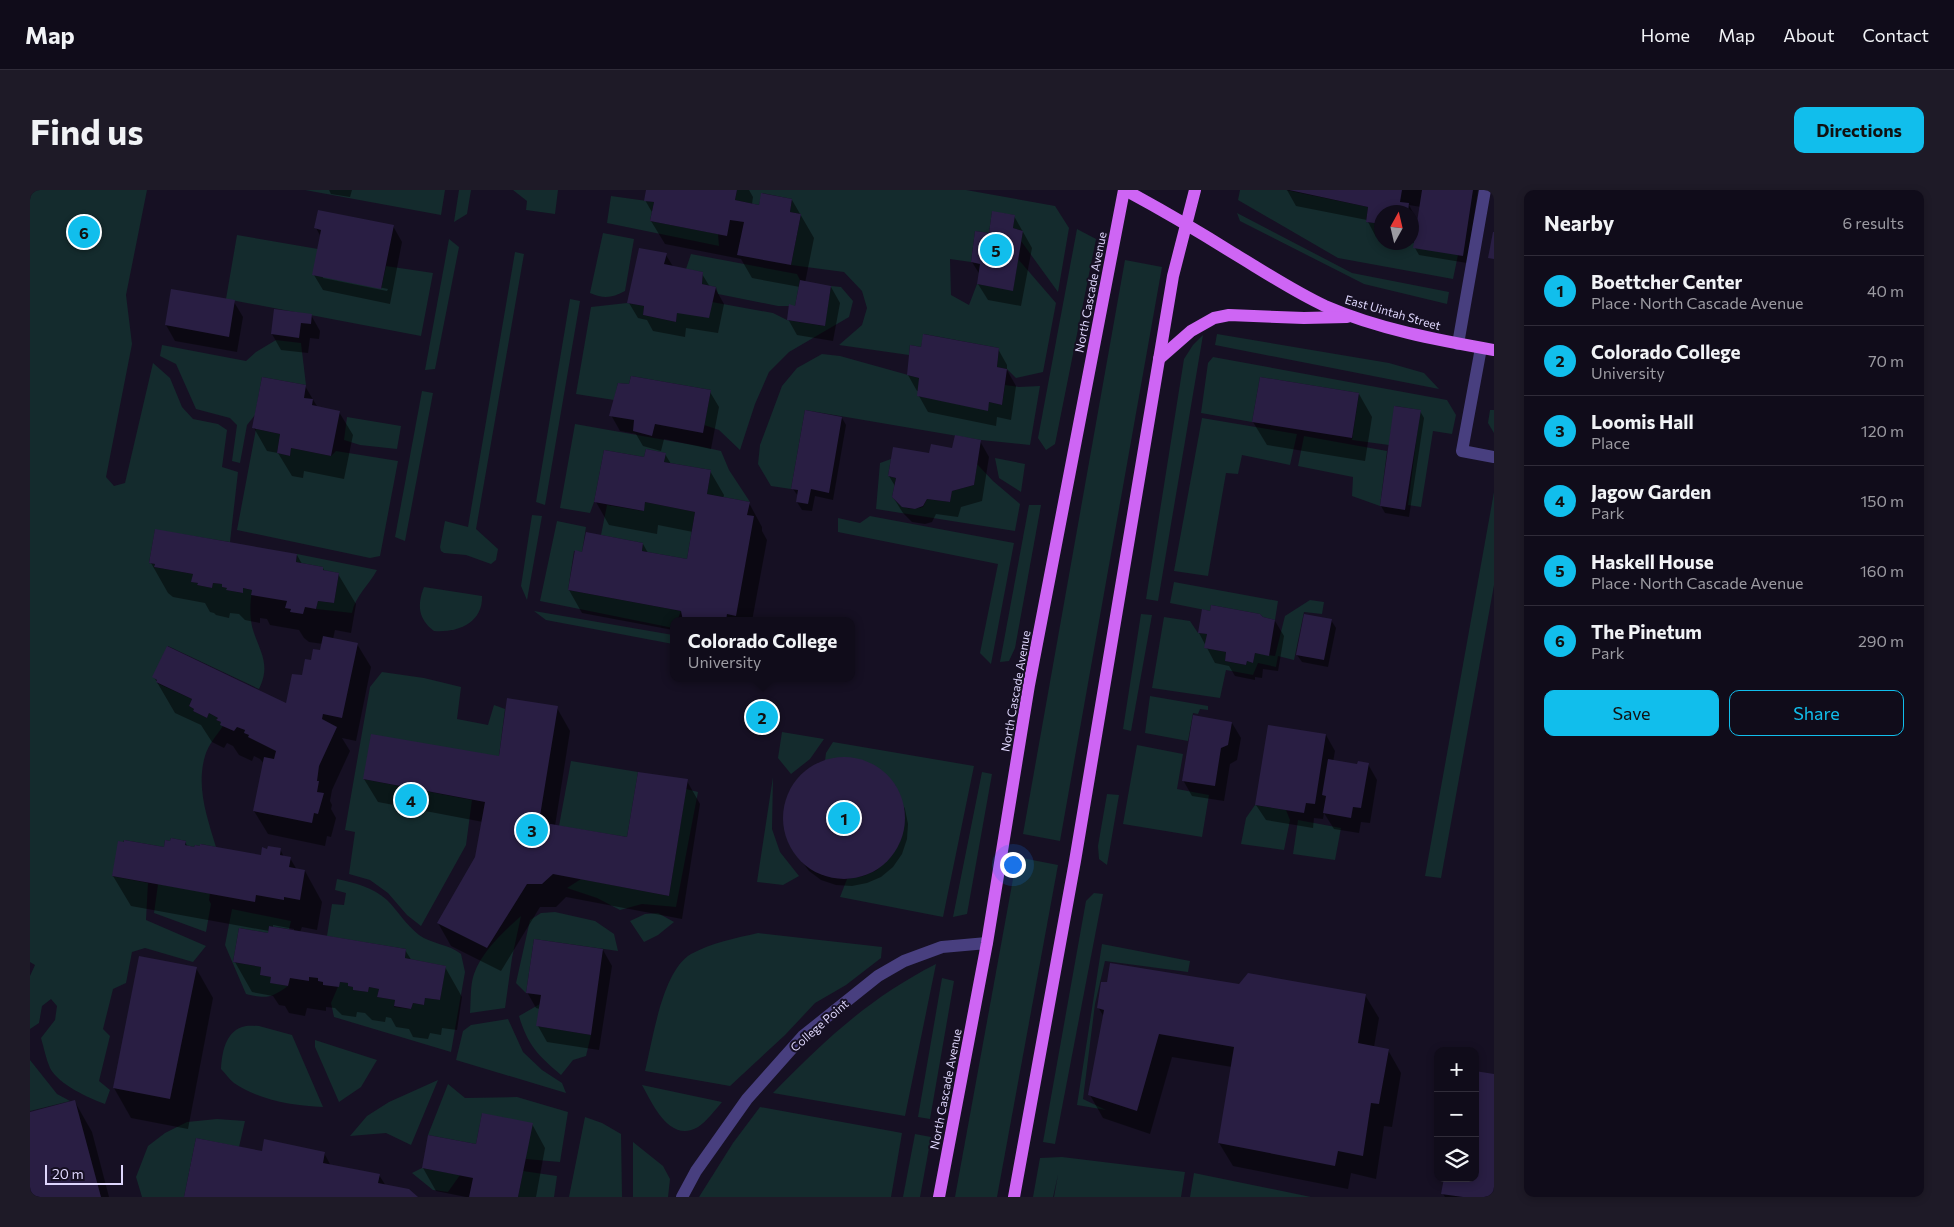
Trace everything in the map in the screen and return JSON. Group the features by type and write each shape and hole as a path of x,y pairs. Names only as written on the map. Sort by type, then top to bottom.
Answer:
{"main road":[{"name":"East Uintah Street","path":"1124,190 1188,224 1292,288 1324,305 1354,317 1458,344 1494,350"},
{"name":"North Cascade Avenue","path":"939,1197 987,943 1029,685 1124,190"},
{"path":"1014,1197 1075,861 1159,359 1174,276 1195,190"},
{"path":"1159,359 1191,330 1214,318 1229,315 1304,318 1354,317"}],"street":[{"path":"1458,344 1485,190"},
{"path":"1481,348 1462,451 1494,457"},
{"name":"College Point","path":"682,1197 696,1171 747,1098 803,1036 878,976 904,961 942,947 987,943"}],"green space":[{"path":"30,190 147,190 126,295 132,344 106,477 114,486 125,483 153,363 170,378 182,407 193,419 218,424 227,430 222,467 238,472 230,542 155,530 149,563 155,564 154,567 193,574 192,582 198,583 197,585 212,588 213,583 222,584 222,587 227,588 227,590 242,593 243,588 252,590 251,622 264,661 264,674 259,689 168,646 153,677 157,680 157,683 192,699 189,706 194,709 193,711 207,718 209,713 218,718 216,720 221,722 223,726 206,752 202,779 204,802 216,847 201,844 194,847 185,845 186,841 171,838 170,841 165,840 164,847 124,840 112,876 148,883 146,920 206,946 193,962 145,948 132,952 126,983 113,989 103,1029 110,1036 99,1081 110,1090 105,1104 67,1085 50,1068 41,1038 55,1020 57,1006 51,999 42,1006 39,1023 30,1029 30,976 35,965 30,962"},
{"path":"305,190 445,190 441,215"},
{"path":"459,190 471,190 467,214 454,222"},
{"path":"513,190 558,190 555,214 526,210 527,201"},
{"path":"737,190 966,190 1055,206 1069,228 1058,292 1021,241 1023,231 1013,228 1014,215 992,212 989,233 975,231 971,262 950,259 951,295 969,305 977,284 1013,290 1018,259 1056,303 1043,372 1016,378 1007,369 997,367 999,348 924,334 921,347 910,345 909,355 839,345 862,325 867,308 862,291 844,272 791,265 801,214 790,212 792,199 762,193 759,205 735,200"},
{"path":"1240,190 1286,190 1368,207 1366,222 1374,223 1374,250 1419,250 1419,232 1458,255 1453,279 1338,258 1238,200"},
{"path":"611,196 654,202 650,221 718,234 719,246 607,223"},
{"path":"1237,213 1352,273 1449,292 1447,304 1364,284 1240,221"},
{"path":"1077,229 1096,239 1055,444 1046,450 1038,438"},
{"path":"603,233 634,239 625,291 608,297 590,293"},
{"path":"237,235 318,249 381,289 386,266 433,273 421,336 226,299"},
{"path":"449,239 459,247 435,369 425,370"},
{"path":"515,252 524,254 476,529 498,549 496,560 491,564 466,555 444,553 440,547 445,521 468,527"},
{"path":"691,254 797,274 800,280 795,306 778,306 718,294 716,287 702,284 703,272 686,269"},
{"path":"1125,260 1162,267 1060,841 1023,834"},
{"path":"831,286 841,287 853,301 849,317 789,352 769,372 755,404 740,450 719,430 704,425 711,390 631,376 629,384 618,383 614,400 576,394 591,307 627,303 644,306 643,315 676,322 677,313 712,302 773,313 787,320 824,326"},
{"path":"570,299 580,301 545,505 536,502"},
{"path":"1217,334 1389,363 1424,373 1439,389 1215,345"},
{"path":"1203,335 1158,601 1146,599 1184,359 1193,345"},
{"path":"276,340 301,343 306,385 262,377 255,415 247,425 240,463 232,461 237,425 230,418 196,409 176,364 160,356 162,345 246,361 256,352"},
{"path":"822,354 840,356 919,378 918,396 987,410 989,402 1002,405 1005,385 1019,387 1040,386 1030,445 981,440 805,410 791,489 771,486 758,464 760,445 782,386 797,368"},
{"path":"1213,357 1447,400 1456,415 1452,434 1433,431 1421,507 1408,505 1420,410 1395,406 1389,445 1352,440 1359,393 1260,377 1252,422 1201,413 1208,363"},
{"path":"422,391 433,393 405,541 395,537"},
{"path":"1490,410 1494,410 1494,433 1488,423"},
{"path":"347,417 401,426 397,449 360,445 344,440"},
{"path":"1202,418 1297,434 1290,465 1242,455 1238,474 1226,473 1208,576 1174,571"},
{"path":"575,424 721,451 729,470 750,502 707,494 711,470 664,462 665,453 646,449 644,457 604,450 594,502 590,513 560,508"},
{"path":"256,429 280,434 277,453 290,456 291,448 331,456 336,451 398,461 380,556 370,558 237,530"},
{"path":"1304,436 1387,451 1380,506 1352,496 1353,477 1298,466"},
{"path":"995,458 1025,464 1021,492 999,478"},
{"path":"891,459 888,476 896,478 892,497 902,506 913,509 923,507 927,499 950,502 952,491 974,485 977,464 993,481 1020,504 1015,531 876,509 880,463"},
{"path":"1494,492 1494,585 1441,878 1425,876"},
{"path":"645,502 695,512 687,559 642,551 643,543 601,535 607,505 643,511"},
{"path":"1029,505 1041,505 1015,648 1009,661 1000,662"},
{"path":"532,515 542,516 527,600 521,586"},
{"path":"870,516 1014,543 991,664 980,653 998,564 838,532 838,518 860,523"},
{"path":"557,521 586,527 582,552 574,551 568,590 681,611 679,617 670,617 670,627 540,601"},
{"path":"297,554 377,570 359,596 352,613 316,609 318,601 334,603 339,573 323,570 323,567 296,562"},
{"path":"1174,582 1278,601 1275,620 1263,617 1260,614 1211,605 1210,611 1170,603"},
{"path":"424,587 482,596 478,613 460,628 434,631 425,622 420,611 420,600"},
{"path":"1310,600 1324,602 1322,614 1304,612 1294,660 1278,656 1276,667 1258,663 1253,675 1226,670 1220,698 1152,688 1164,617 1190,621 1198,633 1207,634 1205,648 1226,652 1225,661 1246,665 1247,661 1253,663 1255,653 1275,656 1285,616"},
{"path":"534,611 670,634 670,643 546,620"},
{"path":"1141,614 1152,615 1131,731 1123,729"},
{"path":"382,672 424,678 461,687 457,719 488,725 494,705 505,709 499,756 363,779 472,800 466,845 421,926 407,915 388,893 370,880 349,874 355,832 345,830 370,687"},
{"path":"1150,696 1208,706 1208,710 1200,709 1198,714 1193,713 1188,741 1145,733"},
{"path":"782,732 824,739 810,759 791,774 778,758"},
{"path":"833,742 974,766 943,917 840,897 847,879 863,876 877,870 898,846 903,831 905,815 895,785 871,764 856,759 825,761 826,753"},
{"path":"1137,745 1183,754 1177,789 1209,795 1202,837 1123,824"},
{"path":"571,761 638,772 627,837 559,826"},
{"path":"982,772 992,774 967,914 953,917"},
{"path":"773,777 772,829 780,852 799,876 783,885 757,882"},
{"path":"686,789 698,792 676,907 642,904 620,910 597,898 567,888 581,879 669,896"},
{"path":"1107,794 1119,795 1107,865 1099,859 1098,846"},
{"path":"1255,805 1286,810 1290,820 1284,850 1241,844 1246,818"},
{"path":"1298,820 1341,828 1335,860 1293,854"},
{"path":"1017,857 1058,865 997,1197 955,1197"},
{"path":"337,879 357,884 376,892 387,900 419,935 461,954 465,972 451,1052 334,1017 331,1003 340,982 348,983 348,986 353,987 353,990 368,992 369,987 379,989 377,997 395,1000 394,1007 411,1009 413,1003 424,1005 425,998 440,1000 445,966 405,958 406,949 327,936 332,904 344,905 346,893 335,890"},
{"path":"158,884 210,893 209,900 211,904 206,932 154,913"},
{"path":"1094,893 1103,894 1055,1144 1043,1142 1086,901"},
{"path":"232,909 291,921 289,929 269,926 268,933 239,928 233,962 261,967 260,975 271,977 271,983 288,986 277,993 264,997 246,994 225,945"},
{"path":"555,912 595,921 614,934 618,951 534,939 526,993 516,983 530,920 541,913"},
{"path":"658,913 674,922 658,935 644,942 630,921 645,914"},
{"path":"521,916 512,958 505,1008 470,1013 472,983 482,957 494,942"},
{"path":"758,933 882,947 881,958 846,985 815,1003 785,1035 730,1086 645,1071 660,1007 673,975 681,963 691,954 707,947"},
{"path":"1102,944 1190,961 1188,972 1105,961 1095,1004 1083,1099 1106,1110 1077,1105"},
{"path":"936,964 905,1116 773,1093 849,1021 890,991"},
{"path":"942,978 954,981 930,1119 918,1117"},
{"path":"540,1004 537,1026 591,1035 586,1056 573,1060 561,1075 546,1062 530,1043 519,1016"},
{"path":"508,1019 523,1052 542,1070 562,1083 566,1093 456,1060 463,1031 471,1025"},
{"path":"244,1026 259,1026 292,1035 323,1107 277,1101 254,1094 234,1083 221,1069 225,1044 232,1034"},
{"path":"315,1040 377,1060 361,1087 339,1102 315,1047"},
{"path":"30,1060 57,1094 70,1101 30,1111"},
{"path":"438,1080 411,1145 386,1133 350,1136 367,1116 389,1102"},
{"path":"448,1084 465,1098 517,1097 568,1112 560,1162 526,1159 482,1114 476,1144 428,1135"},
{"path":"642,1085 722,1102 708,1119 698,1127 688,1131 679,1130 663,1119"},
{"path":"760,1107 902,1133 891,1197 699,1197 733,1143"},
{"path":"585,1117 602,1123 621,1134 622,1197 569,1197"},
{"path":"217,1119 245,1121 239,1147 196,1138 184,1197 142,1197 136,1177 148,1146 165,1133 187,1122"},
{"path":"915,1134 931,1137 920,1197 903,1197"},
{"path":"633,1142 663,1166 670,1179 668,1197 633,1197"},
{"path":"1062,1157 1185,1172 1181,1197 1054,1197 1058,1175 1053,1197 1033,1197 1040,1158"},
{"path":"422,1168 460,1175 448,1192 433,1190 412,1173"},
{"path":"523,1171 557,1176 554,1197 518,1197"},
{"path":"1194,1173 1311,1197 1190,1197"}],"building":[{"path":"646,190 737,190 735,200 759,205 761,193 792,199 790,212 801,214 791,265 737,255 744,222 730,220 727,236 650,221 654,202 644,201"},
{"path":"1289,190 1402,190 1400,202 1409,203 1409,205 1374,205 1374,223 1366,222 1368,207"},
{"path":"1422,190 1473,190 1463,256 1419,249 1419,209"},
{"path":"318,210 394,225 381,289 312,275 321,230 314,228"},
{"path":"992,211 1015,215 1013,228 1023,231 1013,291 977,284 980,264 971,262 975,231 989,233"},
{"path":"1494,232 1494,259 1488,258"},
{"path":"639,248 667,253 664,264 703,272 702,284 716,287 709,318 677,313 676,322 643,315 644,306 627,303"},
{"path":"800,280 831,286 825,326 787,320 789,304 795,306"},
{"path":"171,289 235,300 229,337 165,325"},
{"path":"274,309 312,314 311,324 301,323 299,338 271,334"},
{"path":"923,334 999,348 997,367 1007,369 1002,405 989,402 988,411 917,396 919,378 907,375 910,345 921,347"},
{"path":"631,376 711,390 703,433 655,424 652,436 633,431 634,420 609,416 618,383 629,384"},
{"path":"262,377 306,385 304,398 313,399 312,405 340,411 331,456 291,448 290,456 277,453 280,434 252,428"},
{"path":"1260,377 1359,393 1352,438 1252,422"},
{"path":"1394,406 1421,410 1405,510 1380,506"},
{"path":"805,410 842,417 829,493 811,489 808,504 796,502 798,490 791,489"},
{"path":"955,435 981,440 974,485 952,491 950,502 927,499 923,506 915,509 902,507 892,497 896,478 888,476 893,447 929,453 931,444 952,448"},
{"path":"646,449 666,453 664,462 711,470 707,494 750,502 747,515 754,516 736,616 727,614 727,617 682,617 681,611 568,590 575,550 582,552 586,532 643,543 642,551 687,559 695,512 645,502 644,511 594,502 604,450 644,457"},
{"path":"155,529 297,554 296,562 323,567 323,570 339,573 334,603 318,601 316,609 305,607 303,614 290,612 291,609 285,608 287,601 251,595 252,590 243,588 243,593 226,590 227,588 222,587 222,584 213,583 212,588 197,585 198,583 191,582 193,574 154,567 155,564 149,563"},
{"path":"1211,605 1260,614 1263,617 1275,620 1269,656 1255,653 1253,663 1247,661 1246,665 1225,661 1226,652 1204,648 1207,634 1198,633 1202,609 1210,611"},
{"path":"1304,614 1332,619 1324,660 1296,655"},
{"path":"323,636 358,643 342,718 323,714 322,719 337,727 319,766 317,792 324,793 318,814 314,813 312,823 253,811 264,757 274,759 276,751 248,737 249,735 244,733 245,730 237,727 234,731 220,725 221,722 216,720 218,718 209,713 207,718 193,711 194,709 189,706 192,699 156,682 157,680 152,677 167,646 286,703 292,674 302,675 305,659 311,660 313,649 320,650"},
{"path":"507,698 558,706 539,822 627,837 638,772 688,779 669,896 553,874 542,884 527,884 487,948 437,923 475,857 485,802 363,779 371,734 499,756"},
{"path":"1193,715 1232,722 1228,745 1221,748 1215,786 1182,781"},
{"path":"1268,725 1326,734 1315,804 1306,803 1304,813 1255,805"},
{"path":"844,757 867,762 887,775 900,795 905,818 900,841 887,861 867,874 844,879 821,874 801,861 788,841 783,818 788,795 801,775 821,762"},
{"path":"1328,759 1357,764 1358,761 1369,763 1361,808 1353,807 1351,818 1323,813 1326,796 1322,795"},
{"path":"171,838 186,841 185,845 194,847 195,845 200,846 200,844 261,855 262,847 267,849 268,846 281,848 280,855 291,857 289,867 305,870 300,900 284,897 284,900 256,895 255,902 112,876 118,841 124,842 124,840 164,847 165,840 170,841"},
{"path":"269,926 406,949 405,958 446,966 440,1000 425,998 424,1005 413,1003 411,1009 394,1006 395,1000 377,997 379,989 369,987 368,992 353,990 353,987 348,986 348,983 340,982 339,987 323,985 323,982 318,981 318,978 309,977 309,981 290,978 288,986 270,983 271,977 260,975 261,967 233,962 239,928 268,933"},
{"path":"534,939 603,949 591,1035 536,1026 541,995 526,993"},
{"path":"139,956 197,967 170,1099 113,1088"},
{"path":"1110,963 1239,984 1248,973 1366,994 1358,1043 1389,1049 1379,1104 1371,1103 1363,1156 1338,1151 1335,1166 1218,1143 1234,1047 1159,1034 1137,1111 1088,1095 1104,1010 1097,1008 1101,982 1107,982"},
{"path":"1479,1072 1494,1074 1494,1197 1463,1197 1441,1194 1443,1182 1479,1182"},
{"path":"75,1100 101,1197 30,1197 30,1112"},
{"path":"482,1113 533,1123 518,1197 469,1197 473,1178 422,1168 428,1135 476,1144"},
{"path":"196,1138 262,1151 264,1139 325,1152 323,1163 380,1174 378,1183 409,1189 418,1197 184,1197"}],"place":[{"name":"The Pinetum","path":"84,232"},
{"name":"Haskell House","path":"996,250"},
{"name":"Colorado College","path":"762,717"},
{"name":"Jagow Garden","path":"411,800"},
{"name":"Boettcher Center","path":"844,818"},
{"name":"Loomis Hall","path":"532,830"}]}
